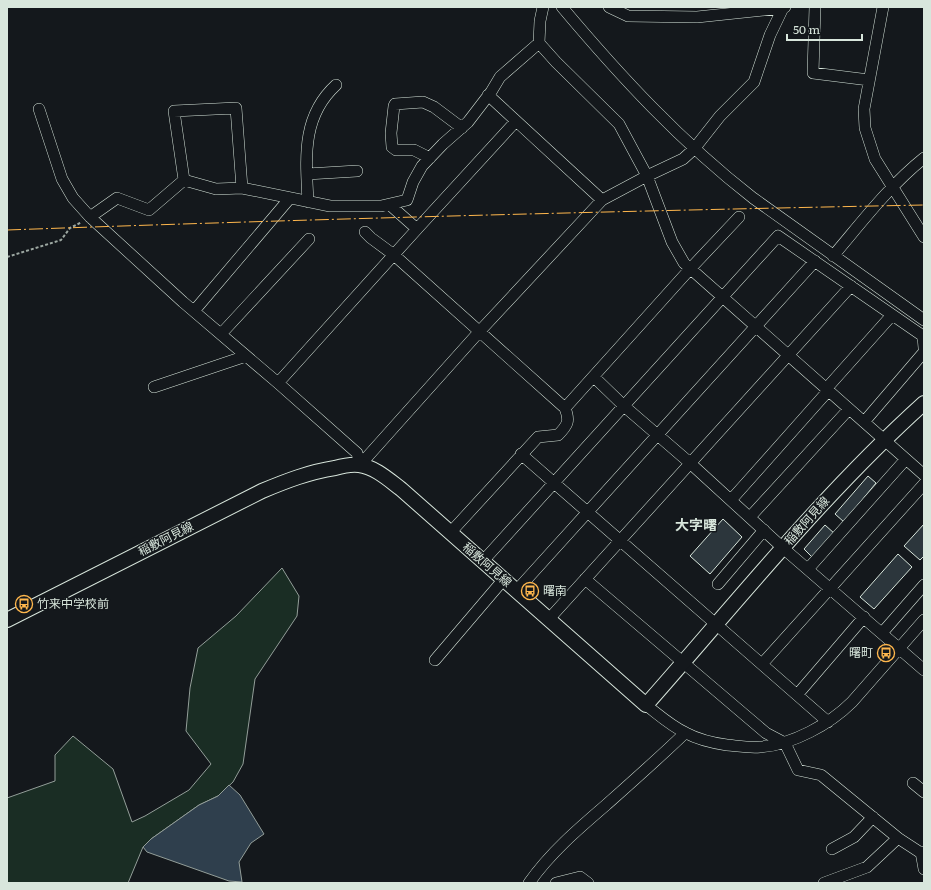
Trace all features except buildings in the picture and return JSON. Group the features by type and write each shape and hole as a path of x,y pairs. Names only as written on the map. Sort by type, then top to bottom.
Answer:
{"main road":[{"name":"稲敷阿見線","path":"7,620 262,491 298,476 312,472 360,465 387,478 401,489 646,705 830,495 884,440 924,403"}],"street":[{"path":"543,7 540,21 539,43 556,62 619,124 647,176 672,242 684,264 924,475"},
{"path":"562,7 608,62 694,149 725,177 924,320"},
{"path":"360,465 479,332 602,200 647,176 683,160 694,149 720,116 754,82 770,35 784,8 757,9 697,17 628,16 609,7"},
{"path":"815,7 813,73 869,80"},
{"path":"883,7 864,109 865,128 875,159 924,237"},
{"path":"184,180 216,188 242,188 330,206 381,206 407,200 413,182 422,166 468,122 500,77 539,43"},
{"path":"308,202 306,144 311,125 320,104 336,85"},
{"path":"488,95 602,200"},
{"path":"430,158 414,150 396,150 392,147 391,133 395,104 424,102 434,107 462,128"},
{"path":"184,180 174,112 236,108 242,188"},
{"path":"39,109 62,179 73,198 90,217 194,311 357,453 360,465"},
{"path":"278,383 516,121"},
{"path":"833,256 892,188 909,170 924,158"},
{"path":"307,174 357,170"},
{"path":"90,217 117,198 149,210 184,180"},
{"path":"194,311 290,198"},
{"path":"390,205 417,229"},
{"path":"565,408 690,269 739,217"},
{"path":"365,232 394,255 565,408 568,417 566,427 558,435 538,437 450,533"},
{"path":"483,561 778,236 815,260 923,336 924,348"},
{"path":"221,334 309,239"},
{"path":"517,590 815,260"},
{"path":"549,619 851,286"},
{"path":"731,500 892,315"},
{"path":"864,422 924,352"},
{"path":"154,386 246,356"},
{"path":"594,377 624,406 690,463 783,548 924,670"},
{"path":"750,517 849,409"},
{"path":"521,454 828,722"},
{"path":"808,569 906,459"},
{"path":"762,664 924,484"},
{"path":"718,584 764,530"},
{"path":"585,578 766,733 785,743 798,770 821,775 898,838 923,852 924,869"},
{"path":"435,660 504,579"},
{"path":"882,633 924,585"},
{"path":"798,695 864,617"},
{"path":"646,705 663,719 685,733 704,740 737,746 760,747 785,743 814,730 840,714 924,620"},
{"path":"531,882 549,858 577,830 657,760 685,733"},
{"path":"913,783 924,792"},
{"path":"832,849 854,837 873,817"},
{"path":"824,883 868,867 898,838"},
{"path":"556,883 580,878 588,883"}],"path":[{"path":"7,257 61,240 70,228 90,217"}],"green space":[{"path":"282,568 299,596 297,616 255,679 243,764 233,782 218,796 199,805 151,839 143,847 128,883 7,883 7,798 55,781 55,755 73,736 113,769 132,822 189,790 211,764 186,731 190,688 198,648 236,616"}],"water":[{"path":"229,785 240,795 264,834 251,843 239,862 242,882 229,881 147,852 143,847 151,839 199,805 218,796"}],"power":[{"path":"7,230 236,222 924,205"}],"place":[{"name":"曙南","path":"530,591"},
{"name":"竹来中学校前","path":"24,604"},
{"name":"曙町","path":"886,653"}],"district":[{"name":"大字曙","path":"696,525"}]}
